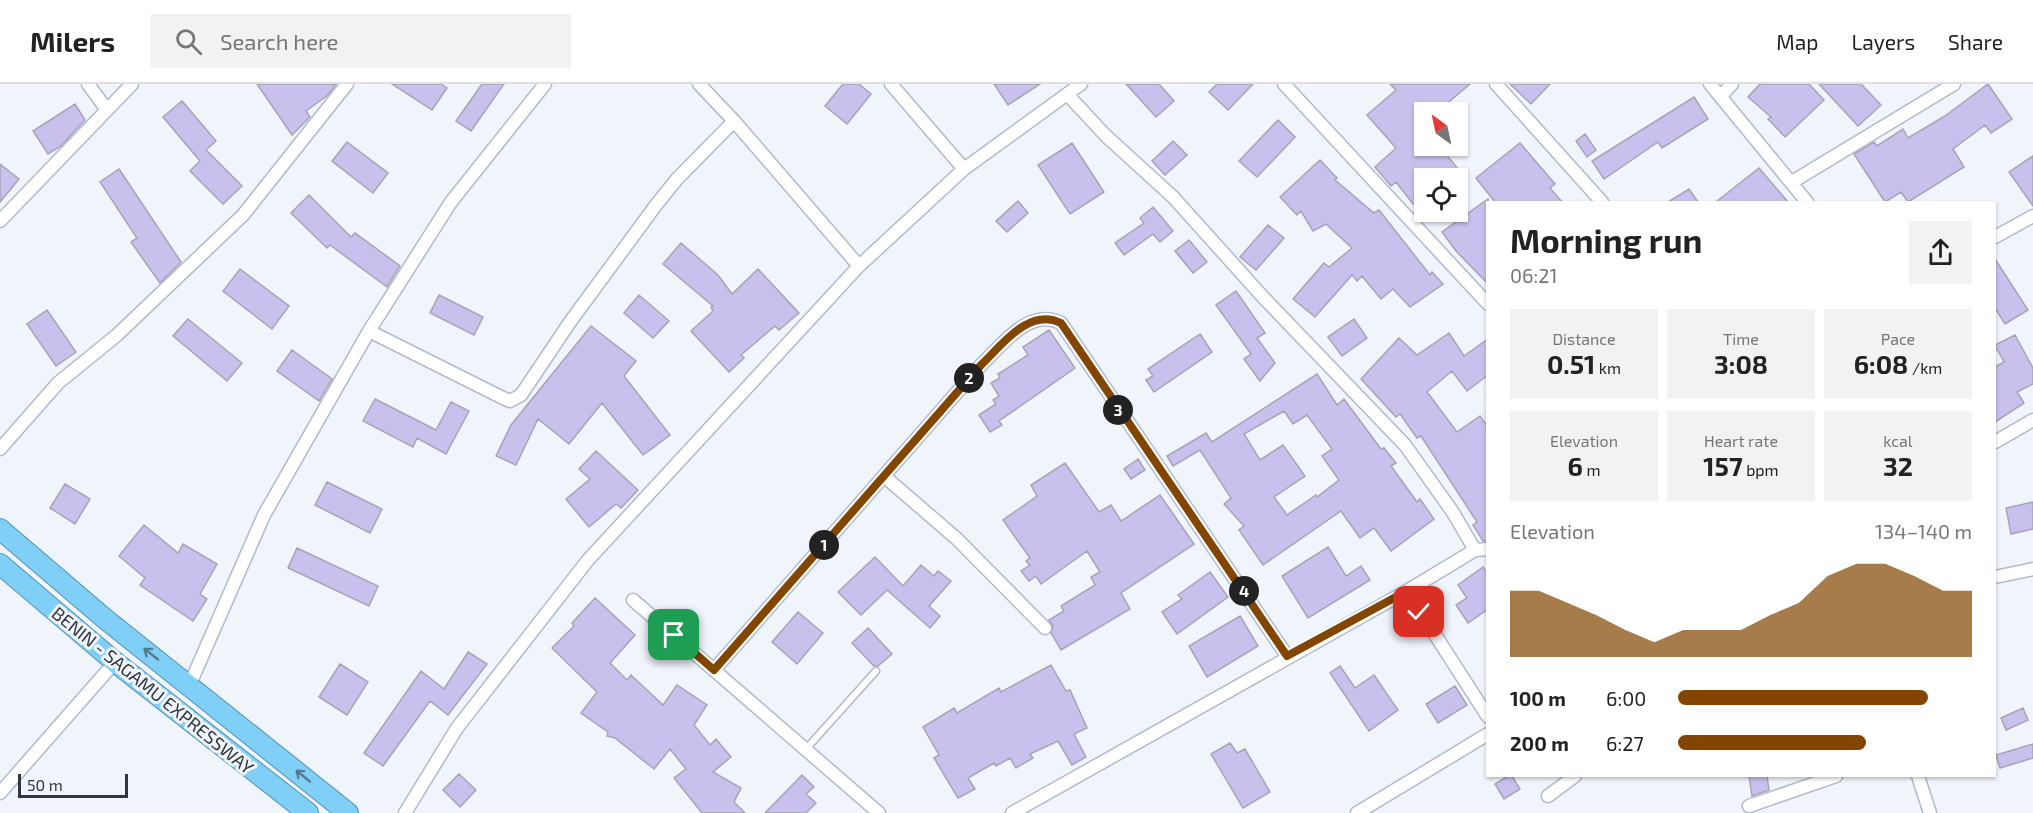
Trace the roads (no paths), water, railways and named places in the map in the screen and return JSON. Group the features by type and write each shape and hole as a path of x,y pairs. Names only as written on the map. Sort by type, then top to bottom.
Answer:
{"highway":[{"path":"0,529 104,618 190,684 348,813"},
{"name":"BENIN - SAGAMU EXPRESSWAY","path":"0,564 115,662 308,813"}],"street":[{"path":"88,84 107,110"},
{"path":"0,221 132,84"},
{"path":"0,449 58,383 117,335 243,215 347,84"},
{"path":"699,84 734,120 859,266"},
{"path":"891,84 964,169"},
{"path":"405,813 457,728 588,560 859,266 964,169 1081,84"},
{"path":"1284,84 1486,302"},
{"path":"1496,84 1601,201"},
{"path":"1710,84 1806,201"},
{"path":"1721,96 1732,84"},
{"path":"1792,182 1954,84"},
{"path":"190,684 264,516 369,331 451,202 539,87"},
{"path":"1012,813 1287,656 1482,549 1405,445 1262,296 1173,197 1105,135 1068,95"},
{"path":"369,331 510,401 521,395 570,322 656,205 677,179 734,120"},
{"path":"1996,236 2033,216"},
{"path":"714,670 989,357 1028,323 1051,318 1061,323 1287,656"},
{"path":"1996,441 2033,420"},
{"path":"884,476 957,539 1045,628"},
{"path":"1996,577 2033,568"},
{"path":"1407,591 1486,714"},
{"path":"633,600 879,813"},
{"path":"0,793 115,662"},
{"path":"1357,813 1486,735"},
{"path":"1548,796 1574,777"},
{"path":"1749,806 1833,777"},
{"path":"1918,777 1930,813"}],"lane":[{"path":"806,750 876,671"}]}
